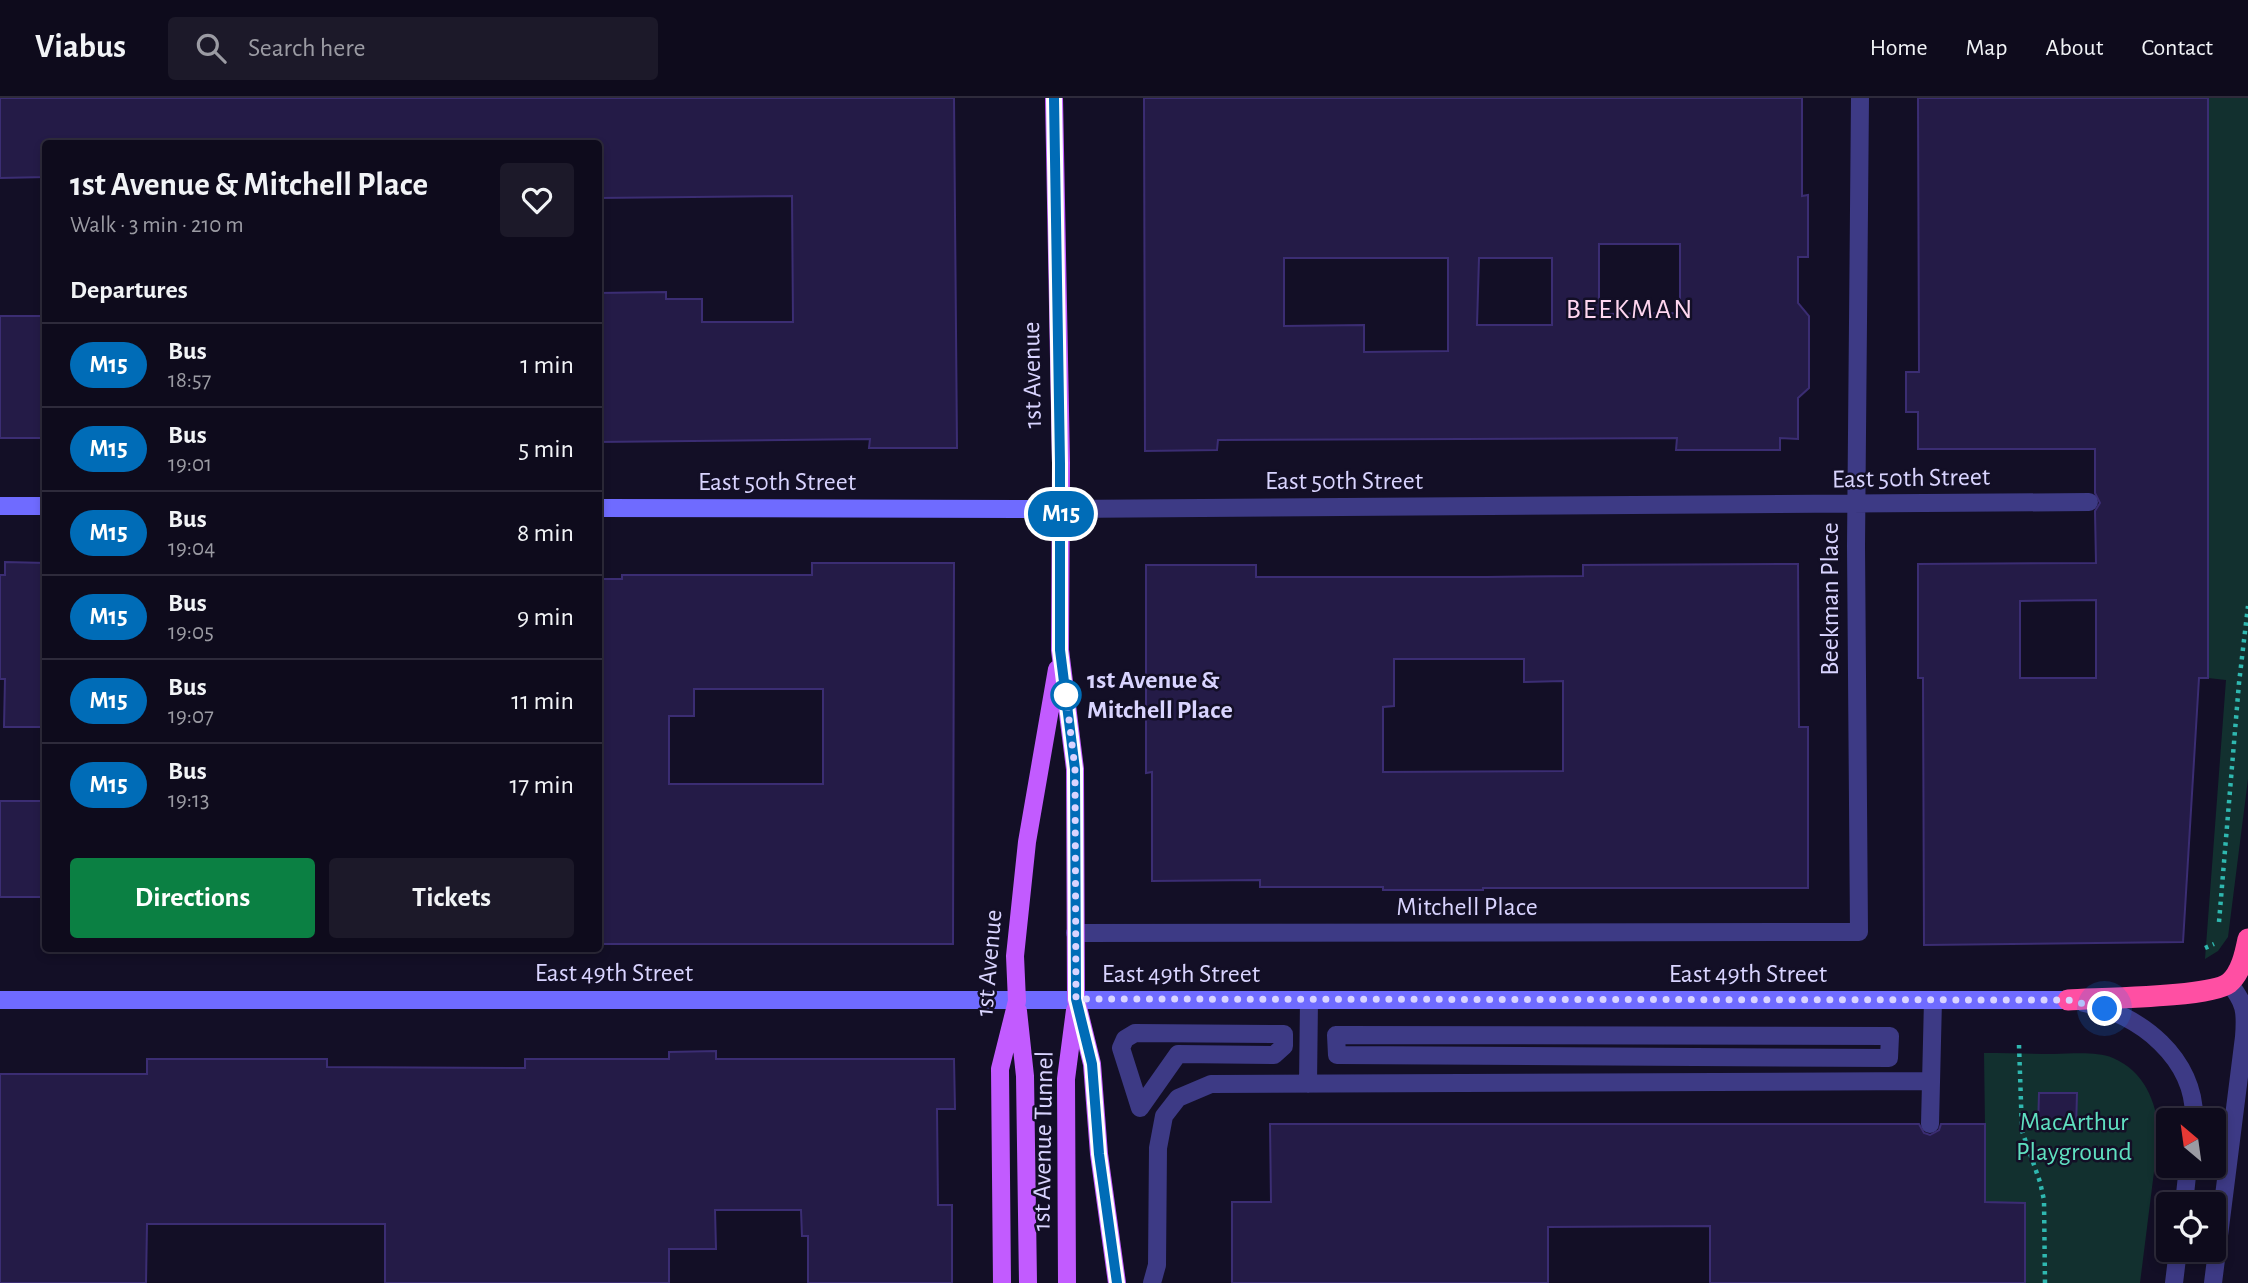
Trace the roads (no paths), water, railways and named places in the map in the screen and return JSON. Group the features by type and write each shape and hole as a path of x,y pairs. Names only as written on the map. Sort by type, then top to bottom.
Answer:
{"highway":[{"path":"2068,1000 2202,992 2229,983 2242,963 2248,939"}],"main road":[{"name":"1st Avenue","path":"1054,98 1061,509 1060,650 1075,769 1076,999 1092,1064 1099,1154 1117,1283"},
{"path":"0,506 42,506"},
{"name":"East 50th Street","path":"602,508 1061,509"},
{"name":"1st Avenue","path":"1002,1283 1000,1069 1017,1001 1015,956 1027,842 1060,650"},
{"name":"1st Avenue Tunnel","path":"1067,1283 1066,1079 1076,999"},
{"name":"East 49th Street","path":"0,1000 2068,1000"},
{"name":"1st Avenue Tunnel","path":"1017,1001 1025,1076 1028,1283"}],"street":[{"name":"Beekman Place","path":"1858,932 1856,505 1860,98"},
{"name":"East 50th Street","path":"1061,509 2089,502"},
{"name":"Mitchell Place","path":"1075,933 1858,932"},
{"path":"2213,1283 2245,1037 2246,1015 2242,1000 2229,983"},
{"path":"1308,1084 1309,1000"},
{"path":"1930,1124 1933,1000"},
{"path":"2068,1000 2118,1012 2156,1038 2184,1073 2193,1098 2193,1108"},
{"path":"1135,1033 1284,1034 1284,1046 1275,1055 1178,1054 1140,1108 1121,1048 1125,1039 1135,1033"},
{"path":"1336,1035 1890,1036 1889,1058 1875,1058 1337,1055 1336,1035"},
{"path":"1152,1283 1157,1265 1158,1147 1164,1116 1178,1098 1210,1084 1931,1081"},
{"path":"2174,1283 2177,1262"}],"place":[{"name":"1st Avenue & Mitchell Place","path":"1066,695"}],"district":[{"name":"BEEKMAN","path":"1630,310"}],"park label":[{"name":"MacArthur Playground","path":"2074,1137"}]}
